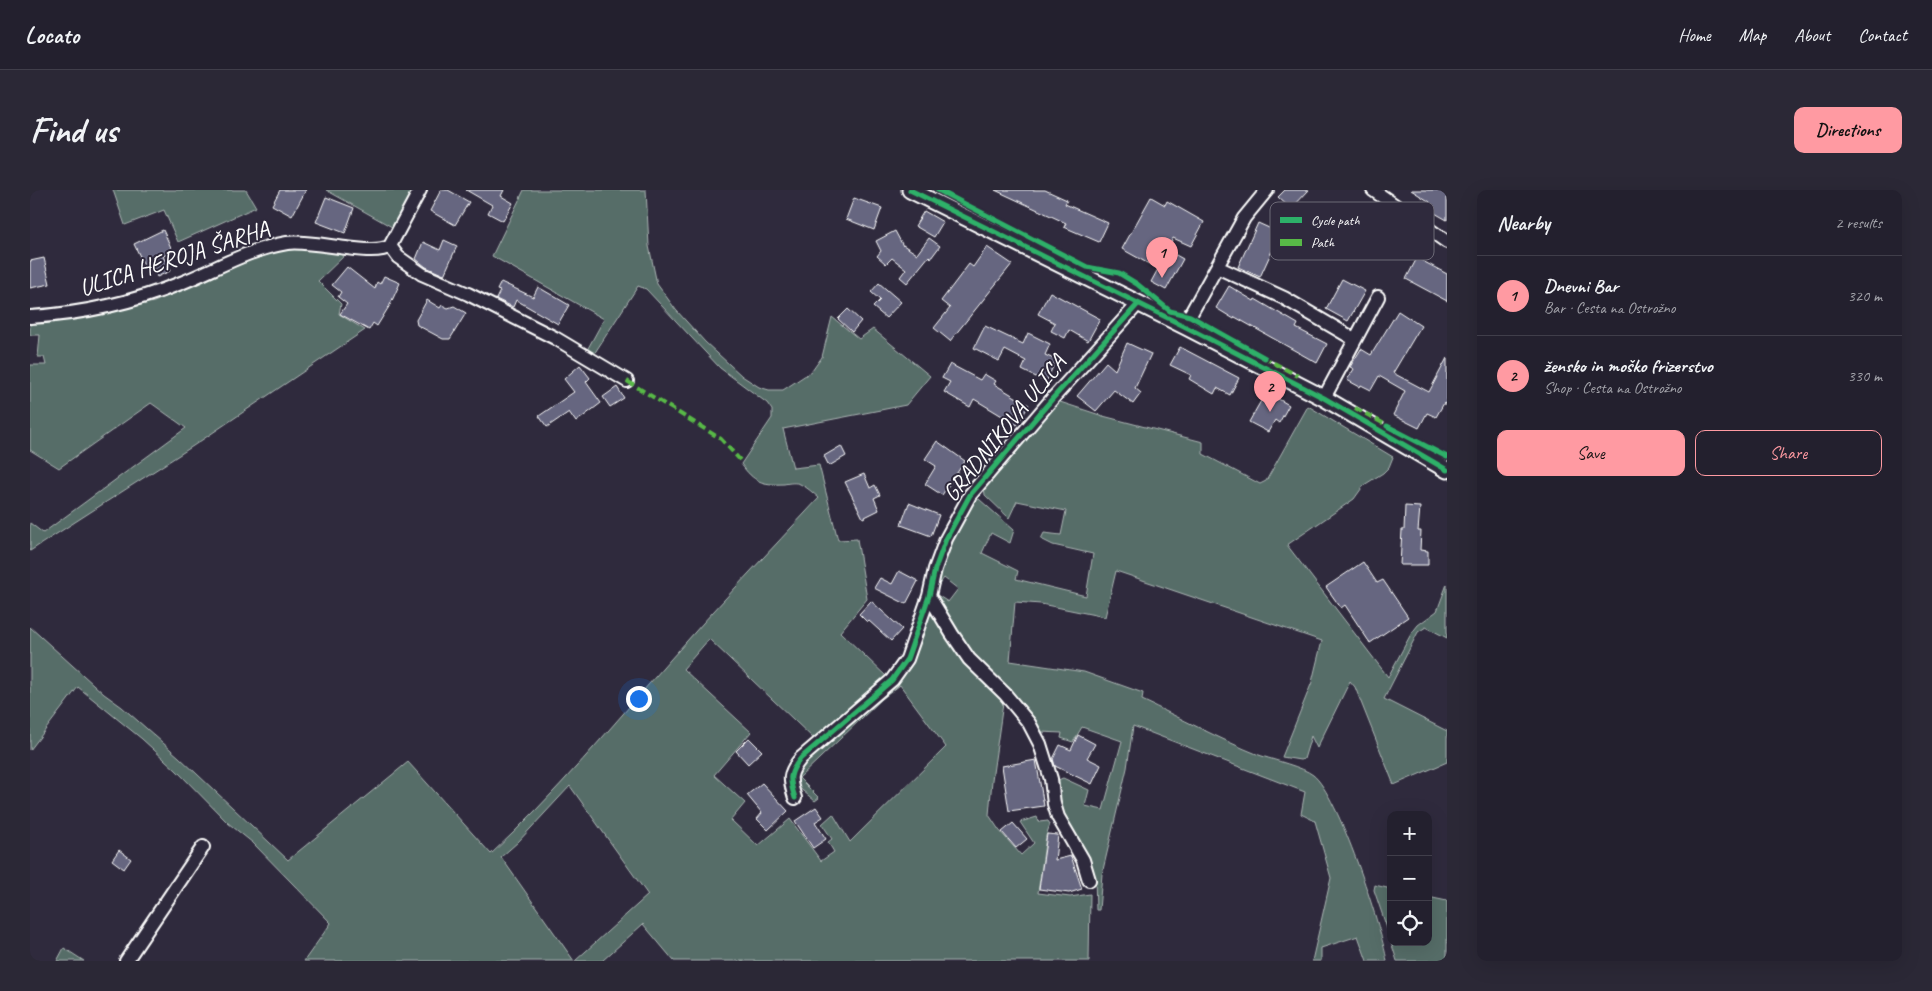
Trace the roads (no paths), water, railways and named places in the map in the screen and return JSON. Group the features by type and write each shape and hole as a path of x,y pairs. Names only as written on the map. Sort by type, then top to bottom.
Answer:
{"street":[{"path":"420,190 390,246 398,257 422,274 468,294 555,338 627,381"},
{"path":"910,190 1324,398 1447,470"},
{"path":"1184,326 1244,218 1267,190"},
{"path":"1373,190 1390,202"},
{"path":"1434,233 1447,242"},
{"name":"ULICA HEROJA ŠARHA","path":"30,317 64,315 106,308 180,284 248,253 275,245 309,242 374,251 385,250 390,246"},
{"path":"1217,267 1284,298 1354,339"},
{"path":"1324,398 1378,297"},
{"name":"GRADNIKOVA ULICA","path":"795,798 791,784 792,769 814,744 892,680 906,659 929,596 935,569 946,539 970,495 1053,398 1138,304"},
{"path":"929,596 969,659 1006,694 1029,722 1040,744 1051,779 1054,804 1058,817 1083,860 1089,880"},
{"path":"126,961 203,847"}],"place":[{"name":"Dnevni Bar","path":"1162,278"},
{"name":"žensko in moško frizerstvo","path":"1270,412"}]}
